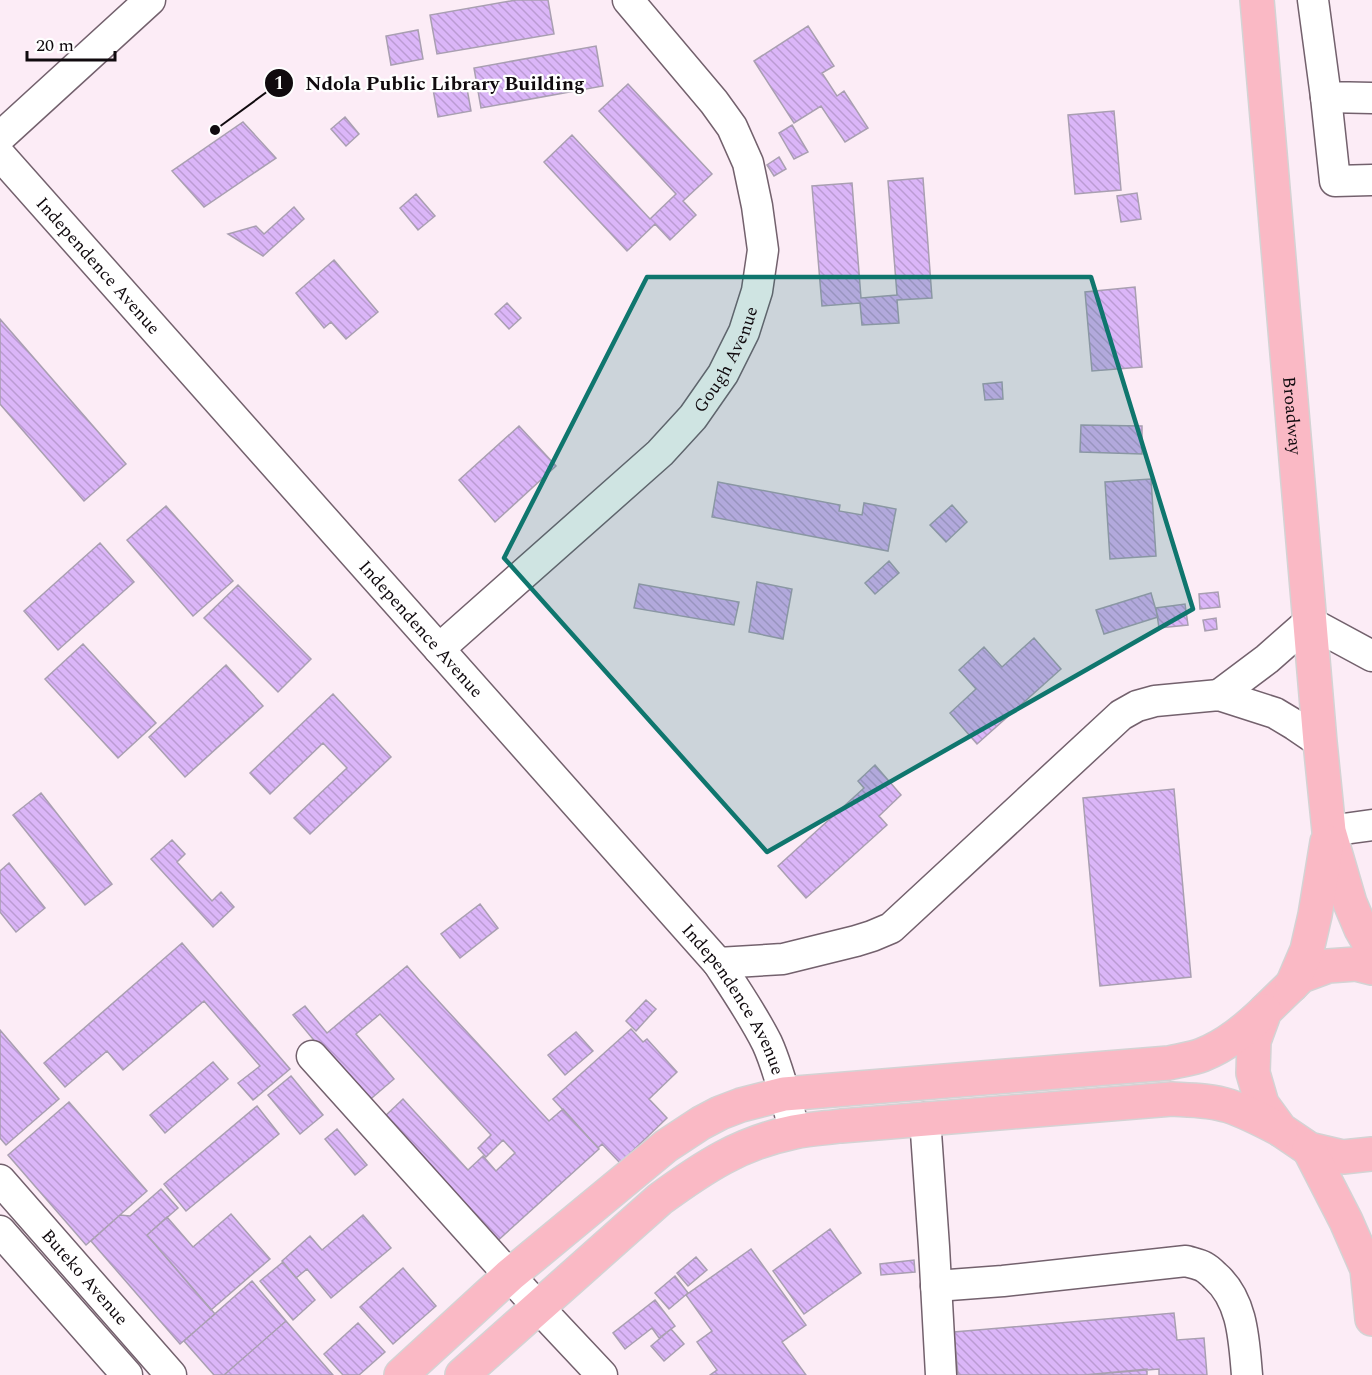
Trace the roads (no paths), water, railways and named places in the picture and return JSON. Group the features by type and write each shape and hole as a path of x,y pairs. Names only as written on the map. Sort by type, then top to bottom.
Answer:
{"main road":[{"name":"Broadway","path":"1257,0 1309,622 1329,831"},
{"path":"1329,831 1350,903 1372,948"},
{"path":"1292,985 1307,950 1329,831"},
{"path":"401,1375 510,1275 666,1146 701,1123 741,1105 784,1094 1169,1063 1200,1056 1222,1046 1265,1011 1301,976 1328,966 1356,964 1372,968"},
{"path":"1265,1011 1254,1041 1253,1073 1262,1104 1281,1130"},
{"path":"462,1375 660,1199 690,1177 718,1159 740,1149 795,1132 924,1118 1172,1099 1227,1105 1281,1130 1309,1149 1343,1157 1372,1154"},
{"path":"1309,1149 1346,1221 1370,1261 1372,1319"}],"street":[{"path":"0,137 150,0"},
{"name":"Gough Avenue","path":"440,649 660,453 693,417 723,374 744,332 757,291 763,250 748,163 732,127 714,102 628,0"},
{"path":"1313,0 1335,181 1372,180"},
{"path":"1326,97 1372,98"},
{"name":"Independence Avenue","path":"0,155 718,963 749,1010 768,1045 795,1132"},
{"path":"1219,695 1267,659 1309,622 1372,656"},
{"path":"718,963 783,959 864,939 891,928 1121,715 1137,706 1155,701 1219,695 1275,713 1320,742"},
{"path":"1329,831 1372,825"},
{"path":"312,1056 602,1375"},
{"path":"924,1118 941,1375"},
{"name":"Buteko Avenue","path":"0,1180 171,1375"},
{"name":"Buteko Avenue","path":"0,1231 127,1375"},
{"path":"936,1286 1186,1261 1205,1268 1231,1295 1239,1315 1244,1338 1247,1375"},
{"path":"69,1310 94,1287"}],"place":[{"name":"Ndola Public Library Building","path":"215,130"}]}
